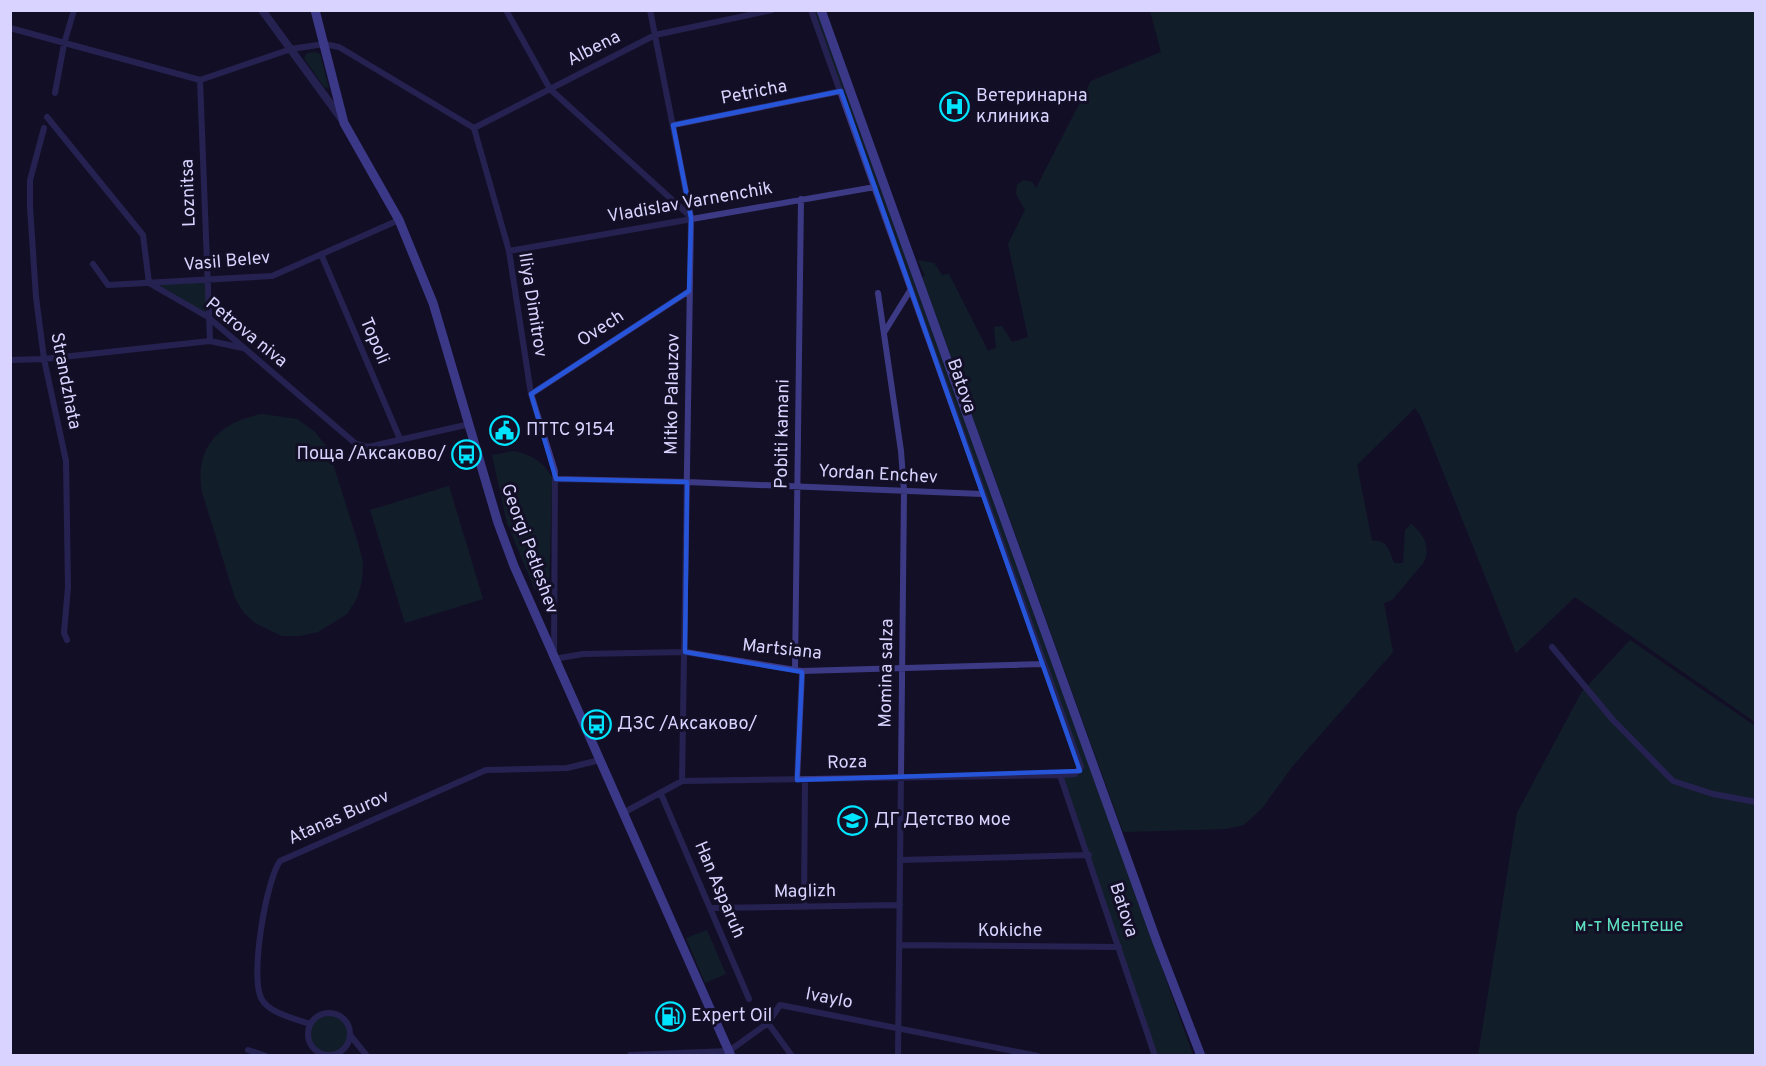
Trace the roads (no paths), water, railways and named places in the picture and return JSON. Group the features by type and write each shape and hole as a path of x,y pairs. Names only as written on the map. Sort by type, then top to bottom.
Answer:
{"main road":[{"name":"Georgi Petleshev","path":"315,10 344,123 399,220 433,303 498,523 554,659 730,1053"},
{"path":"821,10 1133,875 1201,1056"}],"street":[{"path":"55,93 64,44 75,10"},
{"path":"262,10 344,123"},
{"path":"506,10 550,89 691,218"},
{"name":"Mitko Palauzov","path":"650,10 691,218 682,781"},
{"name":"Albena","path":"474,128 655,35 771,10"},
{"name":"Batova","path":"811,10 1081,767 1080,771"},
{"path":"10,28 200,80 291,49 324,44 339,47 474,128"},
{"name":"Loznitsa","path":"200,80 210,341"},
{"name":"Petricha","path":"673,125 841,91"},
{"path":"47,117 143,235 149,283"},
{"name":"Strandzhata","path":"44,128 30,189 36,297 44,359 66,461 68,587 64,633 67,640"},
{"name":"Iliya Dimitrov","path":"474,128 509,251 531,394 556,479 554,659"},
{"name":"Vladislav Varnenchik","path":"509,251 875,187"},
{"name":"Pobiti kamani","path":"797,780 801,199"},
{"name":"Vasil Belev","path":"93,264 108,285 272,276 399,220"},
{"name":"Topoli","path":"321,254 400,439"},
{"name":"Petrova niva","path":"149,283 208,317 356,444 368,447 470,424"},
{"path":"885,331 911,289"},
{"name":"Ovech","path":"531,394 689,291"},
{"name":"Momina salza","path":"878,293 885,331 904,491 898,1056"},
{"path":"10,360 44,359 210,341 243,348"},
{"name":"Yordan Enchev","path":"556,479 982,494"},
{"path":"1552,647 1613,720 1672,781 1713,795 1755,802"},
{"name":"Martsiana","path":"554,659 583,654 685,652 799,671 1043,664"},
{"name":"Atanas Burov","path":"310,1024 268,1007 261,998 259,988 260,934 273,871 280,861 486,770 567,768 600,760"},
{"name":"Roza","path":"682,781 1060,775 1080,771"},
{"name":"Batova","path":"1060,775 1089,855 1155,1056"},
{"path":"804,907 805,780"},
{"path":"623,813 682,781"},
{"name":"Han Asparuh","path":"661,794 749,999"},
{"path":"900,860 1089,855"},
{"name":"Maglizh","path":"710,908 900,905"},
{"name":"Kokiche","path":"900,945 1119,947"},
{"name":"Ivaylo","path":"730,1053 768,1023 780,1005 1038,1056"},
{"path":"309,1056 310,1024 320,1014 335,1014 346,1022 350,1035 367,1056"},
{"path":"768,1023 792,1056"},
{"path":"346,1056 350,1035"},
{"path":"308,1041 317,1052 324,1054 338,1053 348,1043"},
{"path":"248,1050 266,1056"},
{"path":"630,1055 730,1053"}],"place":[{"name":"Ветеринарна клиника","path":"955,106"},
{"name":"ПТТС 9154","path":"505,430"},
{"name":"Поща /Аксаково/","path":"467,454"},
{"name":"ДЗС /Аксаково/","path":"596,724"},
{"name":"ДГ Детство мое","path":"853,820"},
{"name":"Expert Oil","path":"670,1016"}],"park label":[{"name":"м-т Ментeше","path":"1629,926"}]}
